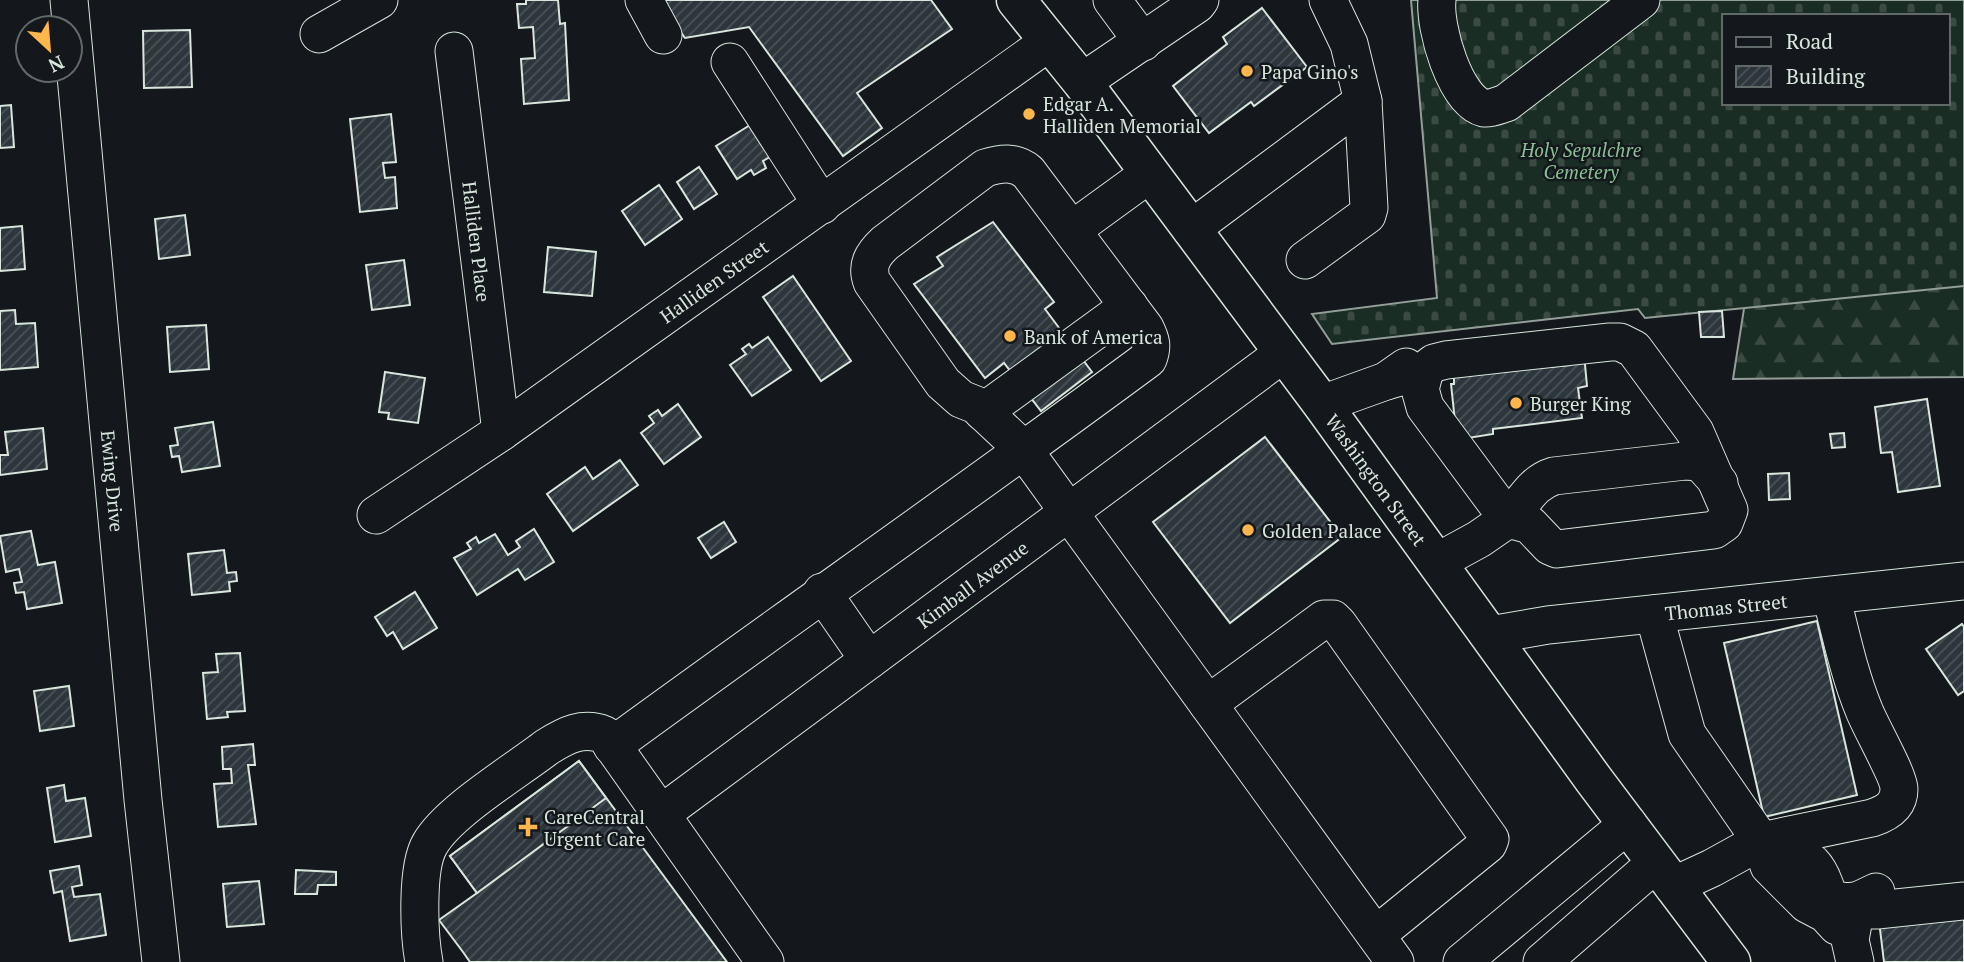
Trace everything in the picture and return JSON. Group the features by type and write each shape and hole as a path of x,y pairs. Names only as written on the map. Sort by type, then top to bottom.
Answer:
{"main road":[{"name":"Washington Street","path":"1016,0 1082,82 1322,404 1664,875 1731,962"}],"street":[{"name":"Ewing Drive","path":"69,0 143,800 162,962"},
{"path":"319,34 379,0"},
{"path":"644,0 663,35"},
{"path":"1112,0 1143,42"},
{"path":"1082,82 1200,0"},
{"path":"1305,260 1367,215 1369,208 1363,102 1352,53 1344,30 1328,0"},
{"path":"1437,0 1440,34 1449,63 1463,91 1476,105 1488,109 1506,103 1641,0"},
{"name":"Halliden Street","path":"376,515 501,432 1049,42"},
{"name":"Halliden Place","path":"454,51 501,432"},
{"path":"730,62 822,205"},
{"path":"1191,229 1363,102"},
{"path":"612,746 822,593 1023,449 1148,359 1152,349 1151,341 1115,306 1072,230 1045,194 1020,165 998,164 985,168 885,243 870,263 868,271 872,282 943,383 961,399 976,405 1023,449 1068,513 1386,949 1488,844 1490,839 1332,619 1324,619 1208,704"},
{"path":"1072,230 1149,174"},
{"path":"983,412 1115,306"},
{"path":"1386,381 1420,353 1436,346 1625,327 1640,334 1705,430 1729,510 1724,523 1714,530 1558,550 1550,546 1530,525 1508,519 1425,407 1420,389 1425,370"},
{"path":"1322,404 1425,370 1434,363 1446,360 1610,342 1628,345 1641,356 1695,432 1719,482"},
{"name":"Kimball Avenue","path":"661,814 1283,353"},
{"path":"1437,562 1508,519 1524,503 1533,487 1554,476 1700,461 1719,482"},
{"name":"Thomas Street","path":"1490,635 1548,625 1964,581"},
{"path":"822,593 869,660"},
{"path":"1542,962 1664,875 1712,868 1761,841 1872,818 1886,813 1897,803 1899,786 1864,710 1830,596"},
{"path":"1654,614 1687,734 1761,841 1769,866 1807,904 1826,914 1852,951"},
{"path":"424,962 423,862 429,845 441,828 559,739 591,729 605,735 765,962"},
{"path":"1462,962 1628,824"},
{"path":"1761,841 1809,861 1825,890 1833,899 1843,902 1857,901 1878,891 1964,882"},
{"path":"1857,901 1871,910 1964,901"},
{"path":"1852,951 1857,901"}],"green space":[{"name":"Holy Sepulchre Cemetery","path":"1411,0 1964,0 1964,286 1645,318 1638,309 1332,344 1312,314 1437,298"},
{"path":"1964,0 1964,377 1733,379 1762,193 1944,105 1950,105 1950,14"}],"building":[{"path":"526,0 558,0 560,24 565,23 569,100 524,104 521,59 535,58 533,27 519,28 517,4 526,4"},
{"path":"658,0 931,0 952,29 857,93 882,128 843,156 749,27 685,38"},
{"name":"Papa Gino's","path":"1262,8 1307,67 1254,106 1251,102 1209,133 1173,86 1227,44 1223,37"},
{"path":"190,30 192,87 144,88 143,31"},
{"path":"11,105 14,147 0,148 0,106"},
{"path":"391,114 396,162 383,163 385,178 395,177 397,208 360,212 350,119"},
{"path":"755,122 775,154 763,161 766,168 754,175 751,170 737,179 716,146"},
{"path":"699,167 717,194 694,209 677,182"},
{"path":"659,185 682,219 645,245 622,211"},
{"path":"185,215 190,255 159,259 155,219"},
{"name":"Bank of America","path":"993,222 1054,302 1045,309 1092,372 1041,411 1004,363 985,378 914,284 943,266 937,257"},
{"path":"22,226 25,269 0,271 0,228"},
{"path":"548,247 596,252 592,296 544,292"},
{"path":"404,260 410,305 372,310 366,265"},
{"path":"793,276 851,361 821,381 763,297"},
{"path":"15,310 16,324 35,323 38,367 0,370 0,311"},
{"path":"1722,311 1724,337 1701,337 1699,312"},
{"path":"206,325 209,369 170,372 167,327"},
{"path":"768,337 791,370 752,396 730,365 746,354 742,349 749,344 752,348"},
{"name":"Burger King","path":"1584,354 1587,386 1578,388 1582,418 1493,429 1493,434 1462,439 1456,431 1451,384 1454,384 1454,375 1570,365 1570,356"},
{"path":"385,372 425,378 418,423 388,419 389,413 379,412"},
{"path":"1927,399 1940,486 1898,492 1892,452 1881,453 1875,407"},
{"path":"678,404 701,437 664,464 641,433 654,423 649,416 658,410 662,416"},
{"path":"213,422 220,466 182,472 179,456 172,457 170,446 178,445 175,428"},
{"path":"43,428 47,469 0,475 0,455 8,455 5,432"},
{"path":"1844,433 1845,447 1832,448 1830,434"},
{"name":"Golden Palace","path":"1265,437 1342,537 1230,623 1153,522"},
{"path":"620,460 638,485 573,531 547,494 585,467 593,479"},
{"path":"1789,473 1790,499 1769,500 1768,474"},
{"path":"724,522 736,542 711,558 698,538"},
{"path":"534,529 554,562 525,580 518,569 477,595 454,558 471,549 467,543 476,537 479,543 495,534 508,555 520,547 516,541"},
{"path":"31,531 38,565 55,562 62,603 27,609 24,592 16,593 14,583 22,582 19,569 6,572 0,536"},
{"path":"224,550 227,573 236,572 237,581 229,582 230,591 192,595 188,554"},
{"path":"415,592 437,628 403,649 393,632 387,636 375,617"},
{"path":"1817,621 1857,795 1764,817 1724,643"},
{"path":"1962,624 1964,691 1958,695 1926,649"},
{"path":"240,653 245,711 227,712 228,717 207,719 203,673 218,672 216,654"},
{"path":"69,686 74,726 40,731 34,691"},
{"path":"253,744 255,765 248,765 256,824 218,827 214,784 232,783 231,769 223,769 222,747"},
{"path":"579,761 727,962 470,962 439,920 477,893 450,856"},
{"name":"CareCentral Urgent Care","path":"579,761 606,798 477,893 450,856"},
{"path":"64,785 66,801 85,798 91,836 55,842 47,788"},
{"path":"79,866 82,885 72,887 74,897 100,894 106,935 70,941 62,891 54,893 50,871"},
{"path":"296,870 336,872 336,885 318,885 317,894 295,894"},
{"path":"259,881 264,924 227,927 223,884"},
{"path":"1964,911 1964,962 1884,962 1879,921"}],"place":[{"name":"Papa Gino's","path":"1247,71"},
{"name":"Edgar A. Halliden Memorial","path":"1029,114"},
{"name":"Bank of America","path":"1010,336"},
{"name":"Burger King","path":"1516,403"},
{"name":"Golden Palace","path":"1248,530"},
{"name":"CareCentral Urgent Care","path":"528,827"}]}
